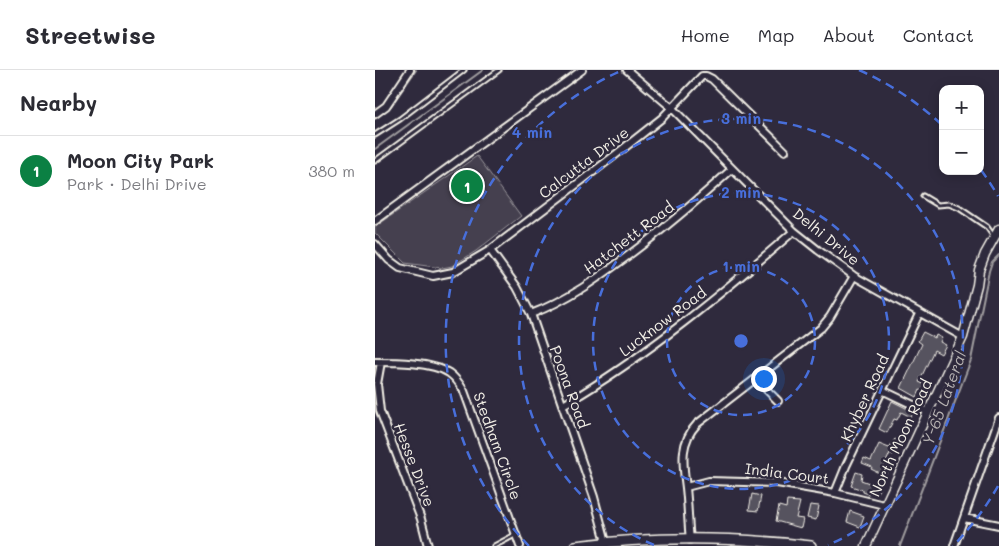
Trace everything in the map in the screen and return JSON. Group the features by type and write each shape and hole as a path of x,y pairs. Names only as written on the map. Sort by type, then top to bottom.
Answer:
{"main road":[{"path":"575,546 606,542 690,540 735,540 811,546"}],"street":[{"path":"375,114 386,106 411,70"},
{"path":"375,221 582,70"},
{"name":"Delhi Drive","path":"627,70 672,108 794,231 854,276 963,337"},
{"name":"Calcutta Drive","path":"375,244 389,260 400,268 433,276 453,272 490,250 615,156 662,118 700,77 709,76 785,151"},
{"name":"Hatchett Road","path":"531,314 563,301 598,278 664,229 732,168"},
{"name":"North Moon Road","path":"866,546 963,337 977,286 979,270 985,254 999,229"},
{"name":"Lucknow Road","path":"563,406 617,372 719,296 794,231"},
{"name":"Poona Road","path":"490,250 517,287 531,314 594,497 606,542"},
{"path":"690,540 683,464 683,450 688,436 697,424 821,328 830,317 854,276"},
{"name":"Khyber Road","path":"835,493 846,466 919,314"},
{"name":"Stedham Circle","path":"378,362 435,367 449,373 460,384 520,546"},
{"name":"Hesse Drive","path":"378,362 377,384 380,410 421,519 428,546"},
{"path":"756,379 778,401"},
{"path":"882,390 928,412"},
{"path":"954,546 999,418"},
{"path":"990,448 999,449"},
{"name":"India Court","path":"686,487 709,481 777,483 835,493 884,505"},
{"path":"964,518 999,525"}],"lane":[{"path":"375,135 400,119 464,70"},
{"path":"375,162 499,70"},
{"path":"923,196 938,205 949,204 959,208 987,227 995,237"},
{"path":"493,546 516,534"}],"shaded area":[{"path":"477,156 521,216 476,251 452,266 442,268 405,263 375,233 375,227"}],"building":[{"path":"923,332 935,338 936,335 942,338 940,342 946,345 941,354 934,350 919,382 928,386 925,392 920,390 917,397 901,388 922,344 918,341"},
{"path":"892,401 914,412 911,417 901,412 897,420 894,419 887,433 879,429"},
{"path":"895,439 900,442 893,455 890,453 884,467 888,469 885,475 862,463 864,458 871,461 879,444 889,448"},
{"path":"856,472 862,474 861,480 880,487 877,493 872,491 868,494 851,486"},
{"path":"752,494 761,496 758,511 749,510"},
{"path":"787,501 800,502 796,518 803,519 801,528 776,521 779,506 786,508"},
{"path":"810,505 819,506 816,520 807,518"},
{"path":"850,511 864,516 860,527 847,522"}],"waterway":[{"path":"375,119 391,106 416,70"},
{"path":"375,149 483,70"},
{"name":"Y-65 Lateral","path":"900,546 971,360 989,271 992,262 999,255"}],"place":[{"name":"Moon City Park","path":"467,186"}]}
